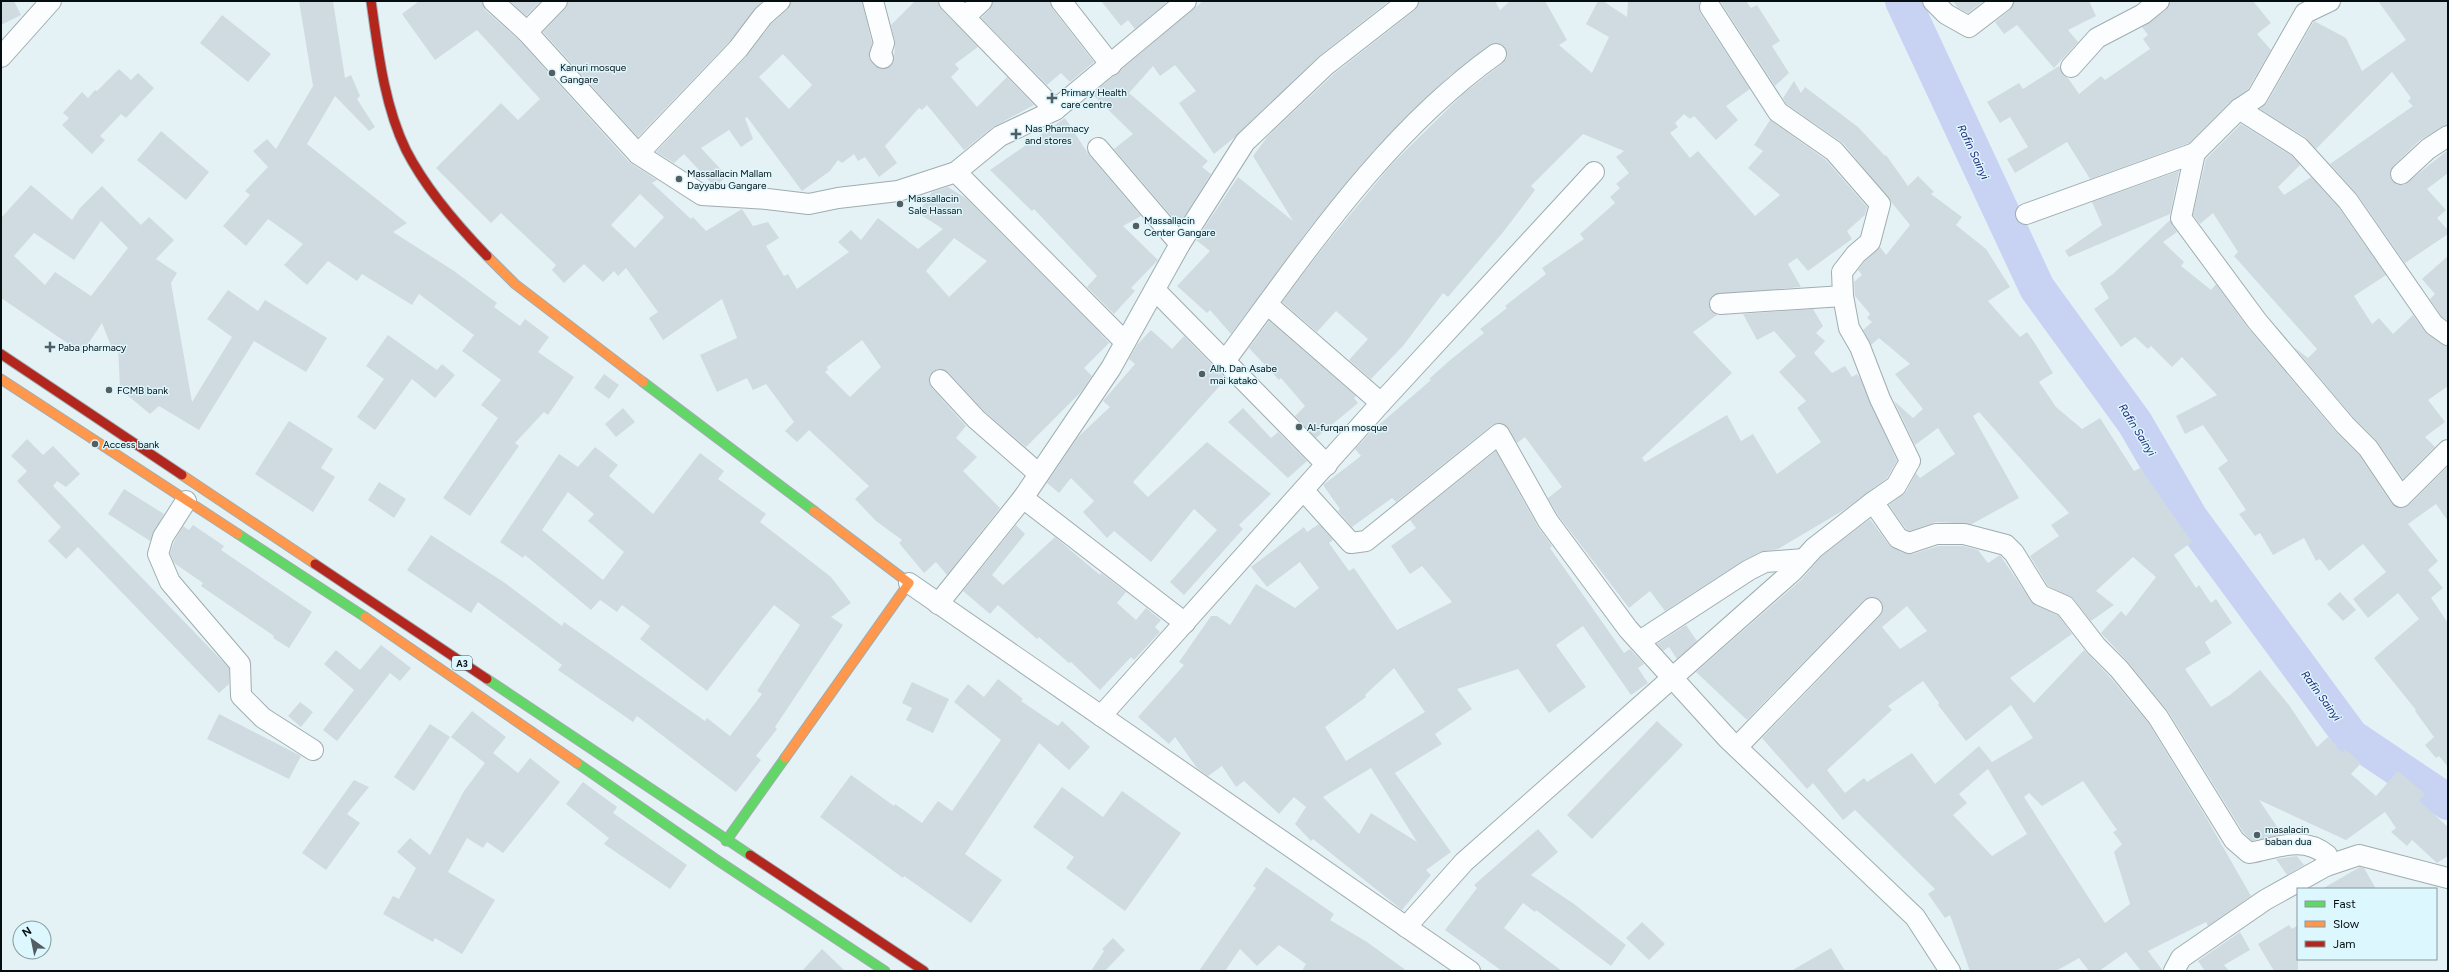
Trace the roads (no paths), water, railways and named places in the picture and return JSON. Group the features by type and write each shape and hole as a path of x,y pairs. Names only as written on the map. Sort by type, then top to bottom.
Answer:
{"main road":[{"path":"371,1 379,58 390,105 407,153 439,200 479,248 515,284 909,583 726,841"},
{"name":"A3","path":"1,354 726,841 924,971"},
{"name":"A3","path":"1,379 421,654 711,855 885,971"}],"street":[{"path":"1,57 51,1"},
{"path":"493,1 527,32 638,154 702,195 809,204 838,198 898,191 956,172 1000,136 1055,110 1111,65 1186,1"},
{"path":"527,32 557,1"},
{"path":"638,154 738,49 764,16 780,1"},
{"path":"873,1 884,43 880,55 883,58"},
{"path":"949,1 1055,110"},
{"path":"965,17 982,1"},
{"path":"1061,1 1111,65"},
{"path":"938,604 1022,498 1111,368 1180,244 1245,142 1326,64 1408,1"},
{"path":"1933,1 1946,14 1969,27 2003,1"},
{"path":"2071,67 2097,38 2143,14 2159,1"},
{"path":"2026,214 2195,153 2239,109 2257,97 2304,7 2330,1"},
{"path":"1406,927 1464,862 1672,679 1804,559 1814,548 1896,486 1910,461 1880,400 1860,347 1849,328 1843,296 1842,272 1870,242 1880,204 1834,151 1778,112 1710,7"},
{"path":"1225,361 1316,237 1371,172 1438,100 1466,76 1496,54"},
{"path":"2239,109 2299,147 2348,201 2434,325 2448,335"},
{"path":"2401,174 2428,149 2448,136"},
{"path":"1098,148 1180,244"},
{"path":"2195,153 2181,218 2257,321 2345,425 2368,448 2401,497 2448,450"},
{"path":"956,172 1125,342"},
{"path":"1101,716 1304,491 1381,403 1594,172"},
{"path":"1155,290 1327,465"},
{"path":"1720,304 1843,296"},
{"path":"1267,304 1381,403"},
{"path":"940,380 976,419 1039,474"},
{"path":"1304,491 1351,543 1366,541 1499,434 1548,521 1640,642 1672,679 1737,747 1915,917 1950,971"},
{"path":"1022,498 1185,623"},
{"path":"186,501 163,537 158,554 170,582 240,664 241,696 251,708 263,718 313,750"},
{"path":"1873,502 1898,538 1904,542 1909,543 1936,534 1964,534 2006,545 2014,553 2040,595 2065,606 2096,646 2119,669 2158,717 2234,840 2249,853 2298,843 2316,846 2327,855 2326,866"},
{"path":"1640,642 1749,570 1766,562 1804,559"},
{"path":"909,583 1470,971"},
{"path":"1737,747 1872,608"},
{"path":"2174,971 2181,958 2194,949 2265,900 2326,866 2359,856 2448,878"}],"waterway":[{"name":"Rafin Sainyi","path":"1903,1 2037,288 2135,423 2190,518 2351,737 2448,802"}],"place":[{"name":"Kanuri mosque Gangare","path":"552,73"},
{"name":"Primary Health care centre","path":"1052,98"},
{"name":"Nas Pharmacy and stores","path":"1016,134"},
{"name":"Massallacin Mallam Dayyabu Gangare","path":"679,179"},
{"name":"Massallacin Sale Hassan","path":"900,204"},
{"name":"Massallacin Center Gangare","path":"1136,226"},
{"name":"Paba pharmacy","path":"50,347"},
{"name":"Alh. Dan Asabe mai katako","path":"1202,374"},
{"name":"FCMB bank","path":"109,390"},
{"name":"Al-furqan mosque","path":"1299,427"},
{"name":"Access bank","path":"95,444"},
{"name":"masalacin baban dua","path":"2257,835"}]}
